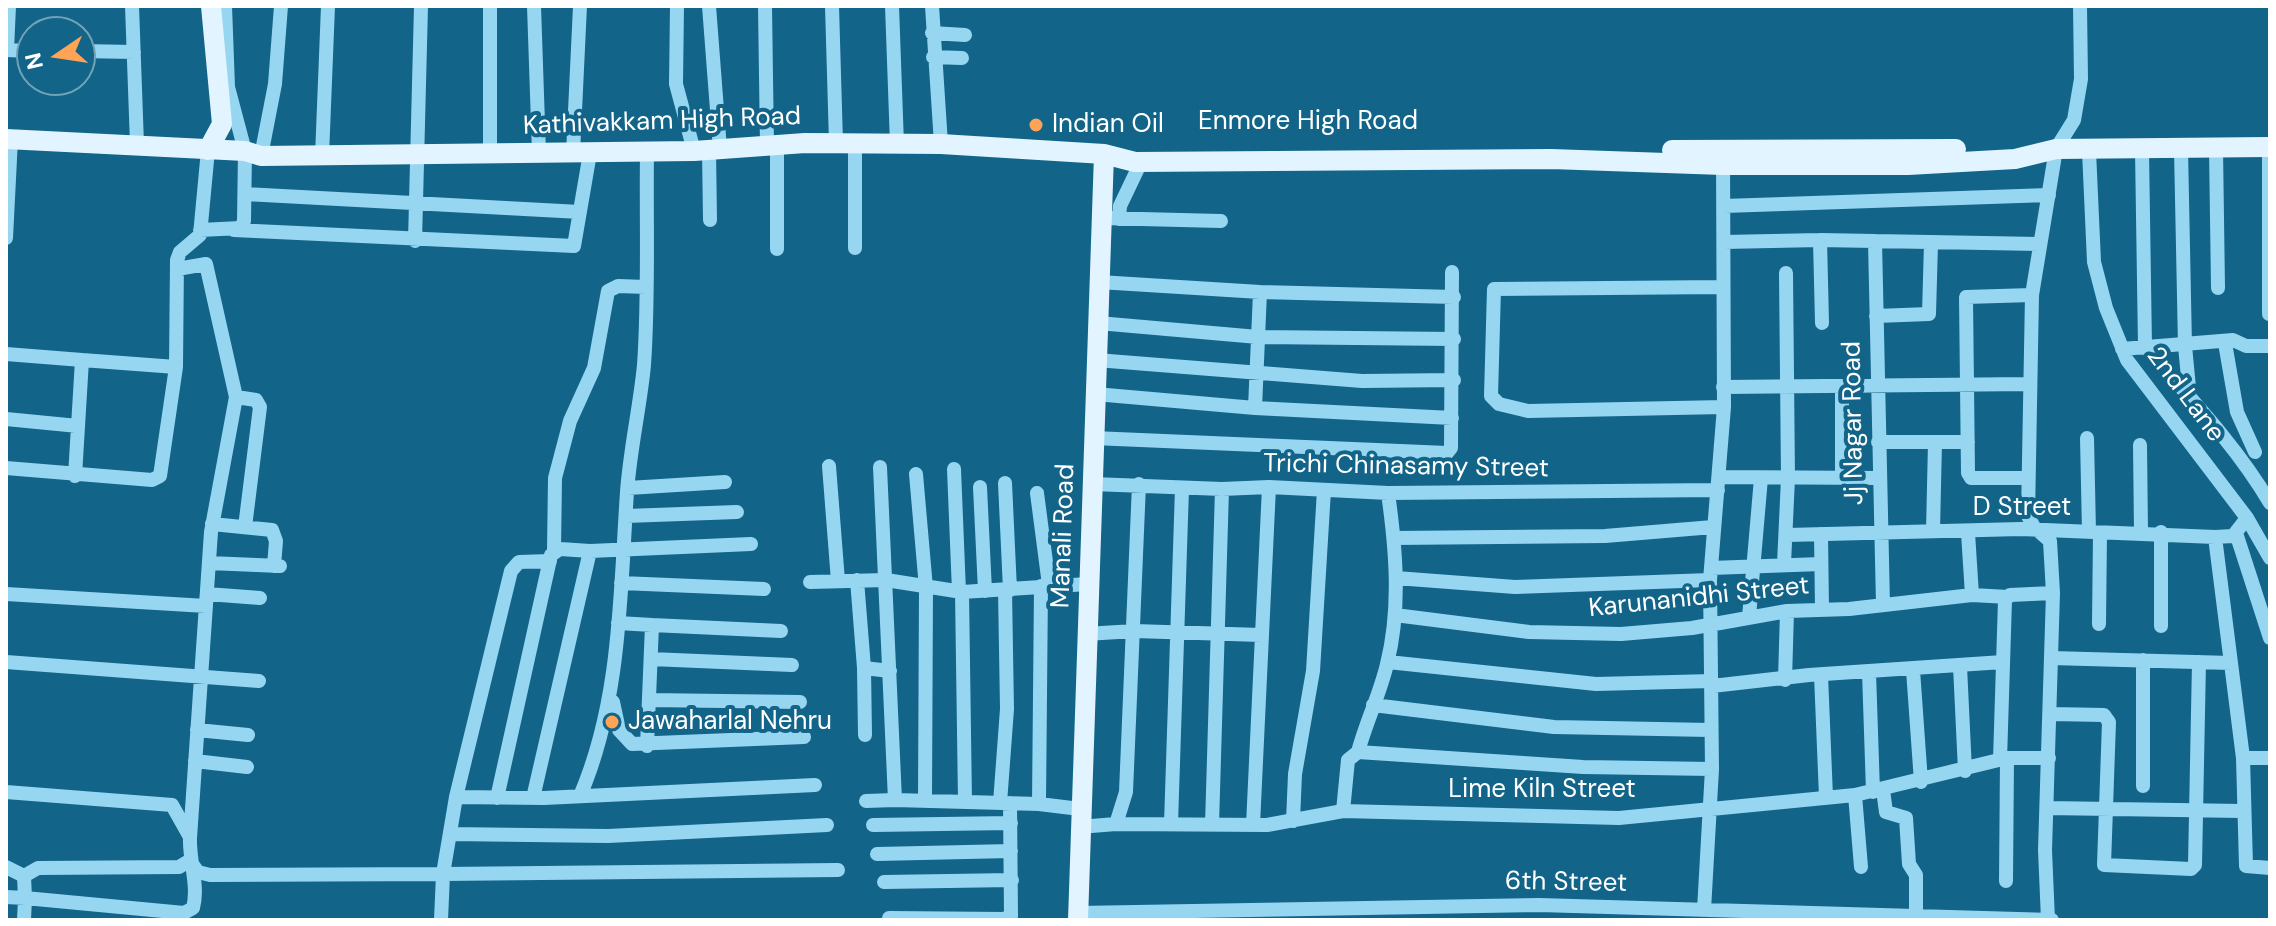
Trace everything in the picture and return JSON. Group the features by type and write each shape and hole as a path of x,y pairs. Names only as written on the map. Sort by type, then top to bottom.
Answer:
{"main road":[{"path":"198,6 211,144"},
{"path":"211,6 222,124 211,144"},
{"name":"Kathivakkam High Road","path":"8,139 211,144 253,154 322,156 647,152 845,144 941,144 1111,155"},
{"name":"Enmore High Road","path":"1111,155 1141,162 1723,158 2018,149 2030,152 2056,149 2269,147"},
{"name":"Enmore High Road","path":"1111,155 1134,148 1723,158"},
{"name":"Manali Road","path":"1078,916 1099,282 1110,218 1111,155"}],"street":[{"path":"6,50 9,6"},
{"path":"132,6 137,144"},
{"path":"225,6 228,87 253,154"},
{"path":"234,230 241,228 244,221 245,194 253,154 275,84 281,6"},
{"path":"322,156 328,6"},
{"path":"415,241 421,6"},
{"path":"490,6 490,154"},
{"path":"534,6 539,153"},
{"path":"200,230 574,246 580,212 580,6"},
{"path":"677,6 676,84 708,150"},
{"path":"709,6 710,220"},
{"path":"765,6 777,249"},
{"path":"832,6 855,248"},
{"path":"892,6 897,144"},
{"path":"932,20 941,20 942,6"},
{"path":"2050,920 2047,808 2052,546 2030,522 2032,295 2056,149 2074,120 2081,79 2080,6"},
{"path":"932,20 965,35"},
{"path":"932,20 941,144"},
{"path":"96,51 134,52"},
{"path":"933,57 962,58"},
{"path":"6,238 8,139"},
{"path":"6,468 152,480 160,476 176,367 177,269 180,252 200,235 211,144"},
{"path":"2269,147 2269,314"},
{"path":"2216,148 2218,288"},
{"path":"2181,149 2185,346 2190,398"},
{"path":"2142,150 2145,347 2254,476 2270,503"},
{"name":"2nd Lane","path":"2089,151 2094,262 2122,349 2247,518 2270,558"},
{"path":"580,796 596,760 610,690 618,623 628,488 643,368 647,152"},
{"path":"1704,910 1712,769 1711,574 1724,407 1723,158"},
{"path":"1110,218 1120,206 1141,162"},
{"path":"245,194 580,212"},
{"path":"1724,206 2049,195"},
{"path":"1110,218 1221,221"},
{"path":"1724,242 1820,240 2039,244"},
{"path":"1820,240 1822,323"},
{"name":"Jj Nagar Road","path":"1875,241 1883,605"},
{"path":"1876,316 1929,314 1931,243"},
{"path":"6,897 25,908 184,913 193,908 196,898 189,861 212,524 236,397 206,264 177,269"},
{"path":"1093,438 1443,454 1451,448 1454,380 1452,272"},
{"path":"1784,564 1788,478 1786,273"},
{"path":"1099,282 1260,292 1454,297"},
{"path":"497,798 552,556 555,478 570,421 594,368 608,291 618,286 646,287"},
{"path":"1722,287 1494,289 1491,396 1499,404 1528,411 1724,407"},
{"path":"1255,408 1260,292"},
{"path":"2028,478 1971,478 1968,473 1966,296 2032,295"},
{"path":"1098,323 1258,337 1454,339"},
{"path":"2122,349 2233,340 2246,346 2270,346"},
{"path":"2225,343 2237,412 2255,452"},
{"path":"6,354 176,367"},
{"path":"75,476 82,360"},
{"path":"1096,360 1362,381 1454,380"},
{"path":"1723,387 2030,384"},
{"path":"1842,387 1842,478"},
{"path":"1095,394 1255,408 1452,418"},
{"path":"236,397 256,400 260,407 245,527"},
{"path":"6,419 78,426"},
{"path":"2087,438 2099,624"},
{"path":"1878,442 1968,442"},
{"path":"1933,531 1935,442"},
{"path":"2140,445 2141,532"},
{"path":"829,466 838,581"},
{"path":"880,467 895,800"},
{"path":"954,469 965,802"},
{"path":"916,474 926,588 925,800"},
{"path":"1749,617 1761,478"},
{"name":"Trichi Chinasamy Street","path":"1093,484 1388,493 1719,484 1761,478 1878,478"},
{"path":"628,488 725,482"},
{"path":"889,918 1008,918 1012,912 1011,823 1005,803 1008,590 1005,483"},
{"path":"1116,824 1126,792 1139,484"},
{"path":"980,487 985,591"},
{"path":"1253,825 1269,487"},
{"path":"1171,824 1182,488"},
{"path":"1212,825 1222,489"},
{"path":"1293,821 1295,774 1313,671 1324,490"},
{"path":"1037,493 1045,586 1039,804"},
{"path":"1343,811 1348,760 1358,752 1388,662 1395,615 1394,538 1388,493"},
{"path":"626,516 737,512"},
{"path":"2247,518 2236,533 2270,638"},
{"path":"209,563 277,566 275,534 272,530 212,524"},
{"path":"1394,538 1605,536 1713,527"},
{"name":"D Street","path":"1787,535 1968,533 2021,529 2042,533 2161,532 2215,537 2236,533"},
{"path":"2161,532 2161,626"},
{"path":"1968,533 1972,595"},
{"path":"1821,534 1822,609"},
{"path":"2215,537 2243,758 2242,811 2246,866 2270,868"},
{"path":"441,920 443,874 456,797 511,571 519,562 624,547 751,544"},
{"path":"533,798 590,551"},
{"path":"1396,578 1515,587 1711,574 1784,564 1821,564"},
{"path":"857,580 864,668 865,735"},
{"path":"810,582 886,580 960,592 1088,584"},
{"path":"621,583 764,589"},
{"name":"Karunanidhi Street","path":"1395,615 1529,632 1621,634 1711,624 1787,611 1972,595 2008,597 2053,593"},
{"path":"6,594 207,600 260,598"},
{"path":"2006,881 2003,662 2008,597"},
{"path":"1785,680 1787,611"},
{"path":"618,623 781,631"},
{"path":"647,746 652,625"},
{"path":"1086,634 1134,631 1261,635"},
{"path":"2051,658 2231,663"},
{"path":"651,659 792,665"},
{"path":"2143,660 2143,786"},
{"path":"6,662 259,681"},
{"path":"1388,662 1596,684 1712,684 2003,662"},
{"path":"2051,714 2104,715 2108,719 2104,865 2191,869 2195,865 2199,662"},
{"path":"1960,666 1965,771"},
{"path":"864,668 890,671"},
{"path":"1913,670 1921,782"},
{"path":"1869,672 1878,791 1886,812 1906,818 1909,864 1916,875 1916,915"},
{"path":"1821,675 1826,797"},
{"path":"610,690 619,730 632,744 647,746 804,737"},
{"path":"649,700 800,702"},
{"path":"1373,705 1554,727 1710,730"},
{"path":"197,730 248,735"},
{"path":"1358,752 1583,767 1712,769"},
{"name":"Lime Kiln Street","path":"866,801 1039,804 1080,818 1116,824 1253,825 1343,811 1619,818 1855,795 1921,782 2004,759 2049,758"},
{"path":"2243,758 2270,758"},
{"path":"195,761 247,767"},
{"path":"456,797 533,798 815,785"},
{"path":"6,792 172,805 190,838"},
{"path":"1855,795 1861,867"},
{"path":"2047,808 2242,811"},
{"path":"873,825 1011,823"},
{"path":"450,834 608,836 827,825"},
{"path":"877,854 1011,851"},
{"path":"189,861 198,872 210,875 838,870"},
{"path":"24,876 38,868 179,867 189,861"},
{"path":"6,867 24,876"},
{"path":"24,876 25,908"},
{"path":"884,882 1012,880"},
{"name":"6th Street","path":"1078,916 1539,905 2050,920"}],"place":[{"name":"Indian Oil","path":"1036,125"},
{"name":"Jawaharlal Nehru","path":"612,722"}]}
